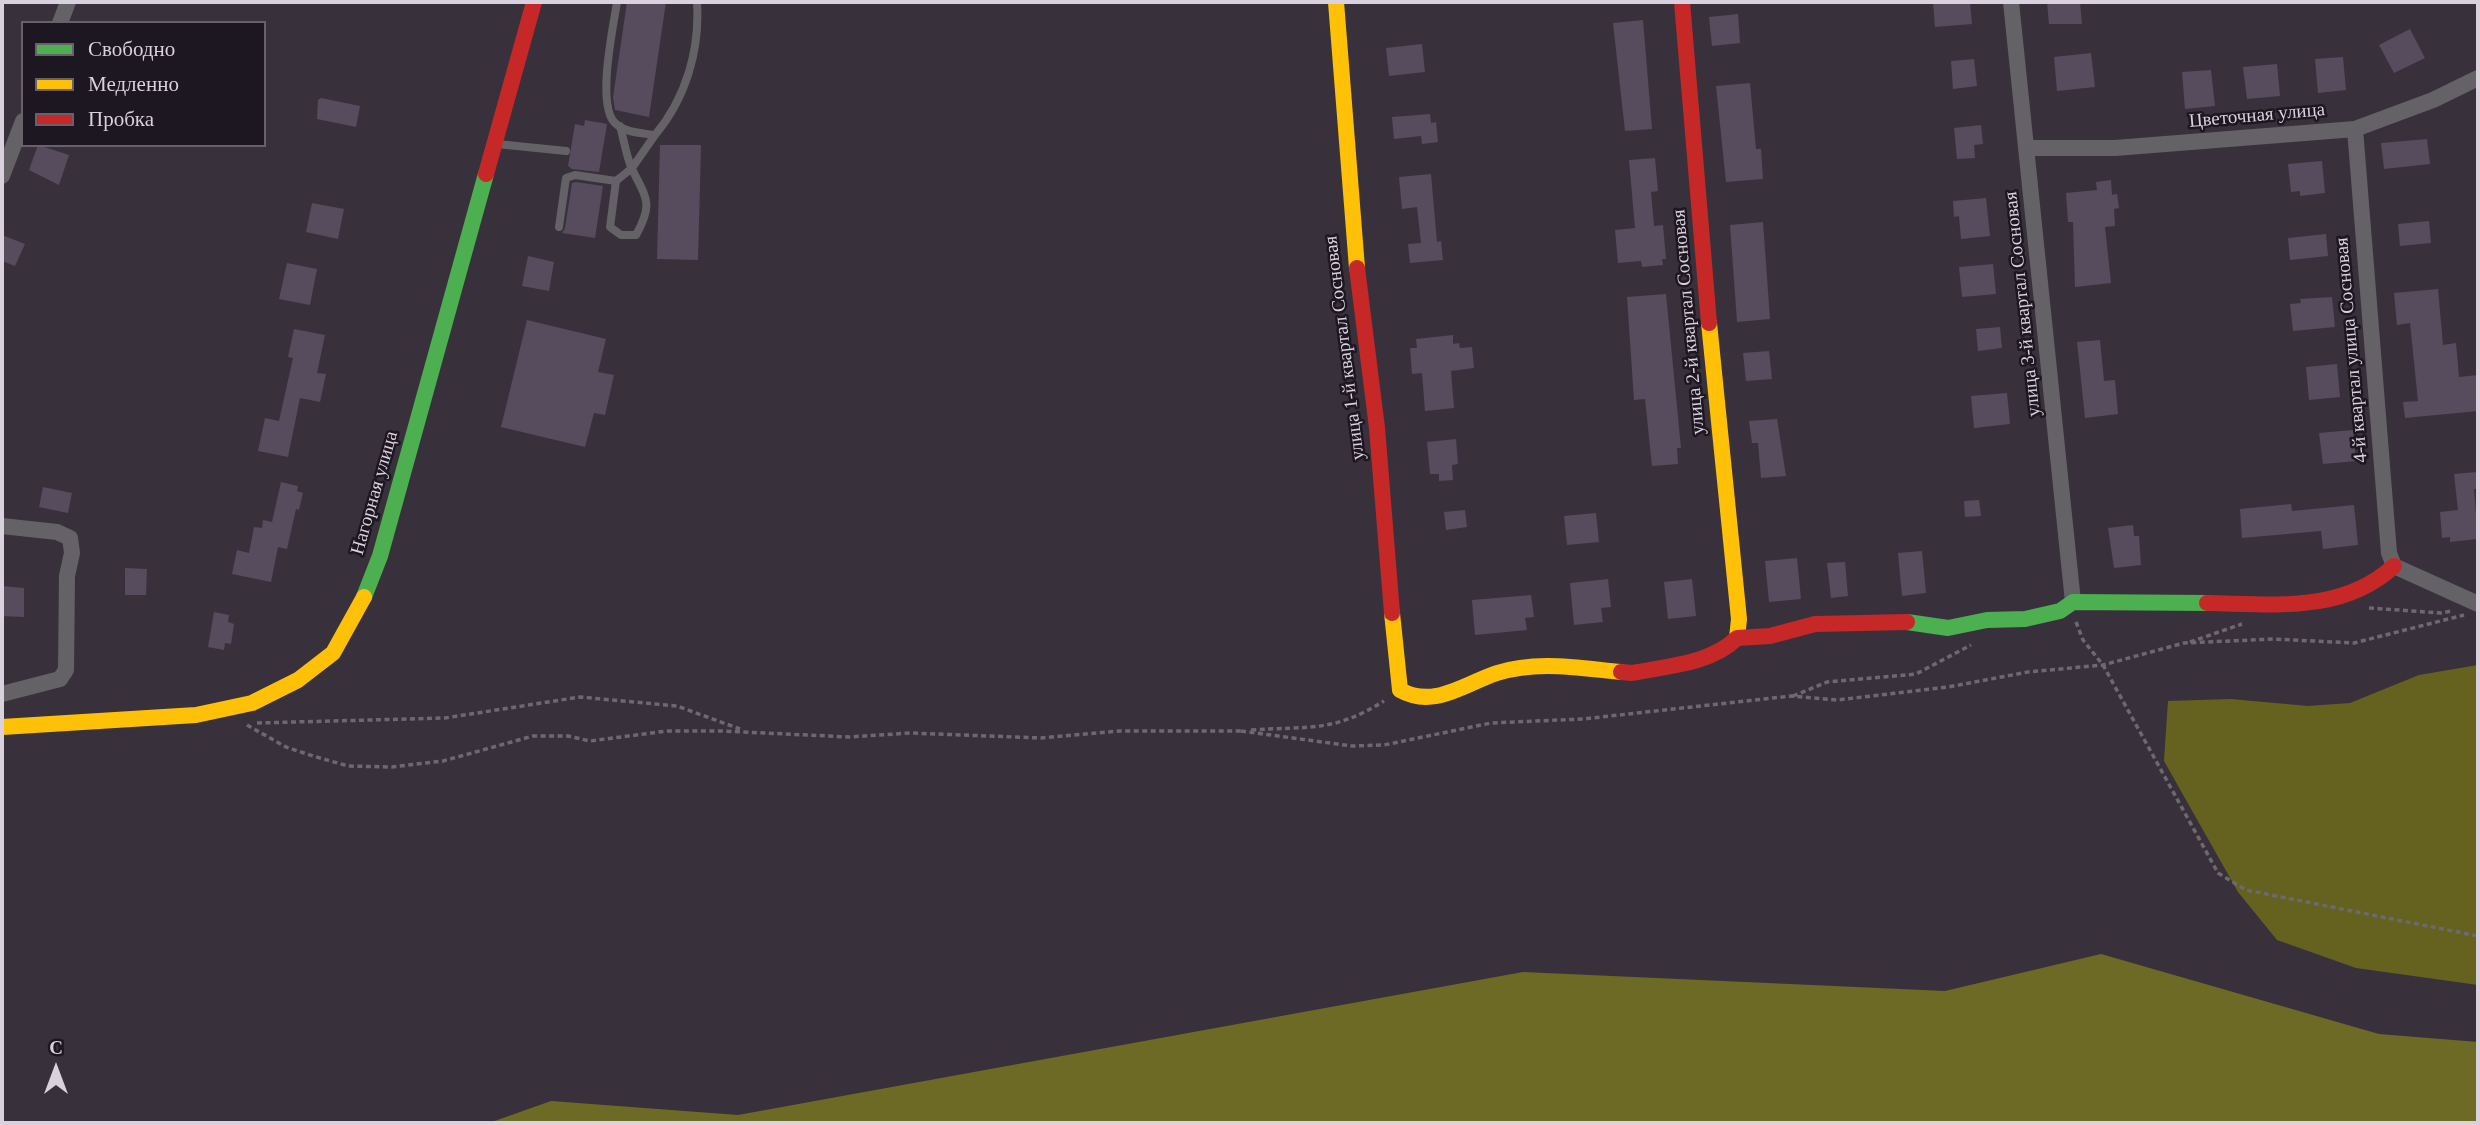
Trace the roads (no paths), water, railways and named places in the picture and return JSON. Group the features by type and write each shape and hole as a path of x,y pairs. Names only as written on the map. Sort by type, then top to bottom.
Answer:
{"street":[{"path":"61,21 68,2"},
{"name":"Нагорная улица","path":"2,727 8,729 197,715 252,703 298,680 333,653 365,595 380,556 534,2"},
{"name":"улица 1-й квартал Сосновая","path":"1336,2 1351,218 1377,429 1400,690 1416,699 1448,693 1496,673 1531,664 1632,673 1699,659 1725,650 1737,638"},
{"name":"улица 2-й квартал Сосновая","path":"1682,2 1711,352 1740,619 1737,638"},
{"name":"улица 3-й квартал Сосновая","path":"2011,2 2029,148 2073,602"},
{"name":"Цветочная улица","path":"2029,148 2115,148 2355,129 2433,100 2478,78"},
{"path":"2,176 21,126"},
{"name":"4-й квартал улица Сосновая","path":"2355,129 2389,552 2394,566"},
{"path":"2,526 57,532 69,538 72,552 67,576 66,670 60,679 2,694"},
{"path":"1737,638 1770,636 1815,624 1859,621 1907,621 1948,628 1987,620 2025,619 2060,611 2073,602 2312,604 2347,595 2380,580 2394,566 2470,609"}],"lane":[{"path":"618,2 607,77 607,110 620,126 629,132 655,135"},
{"path":"620,126 632,168 646,192 644,221 636,236 621,236 610,227 616,181 632,168 684,92 698,25 697,2"},
{"path":"494,143 566,151"},
{"path":"559,228 566,178 575,175 616,181"}]}
